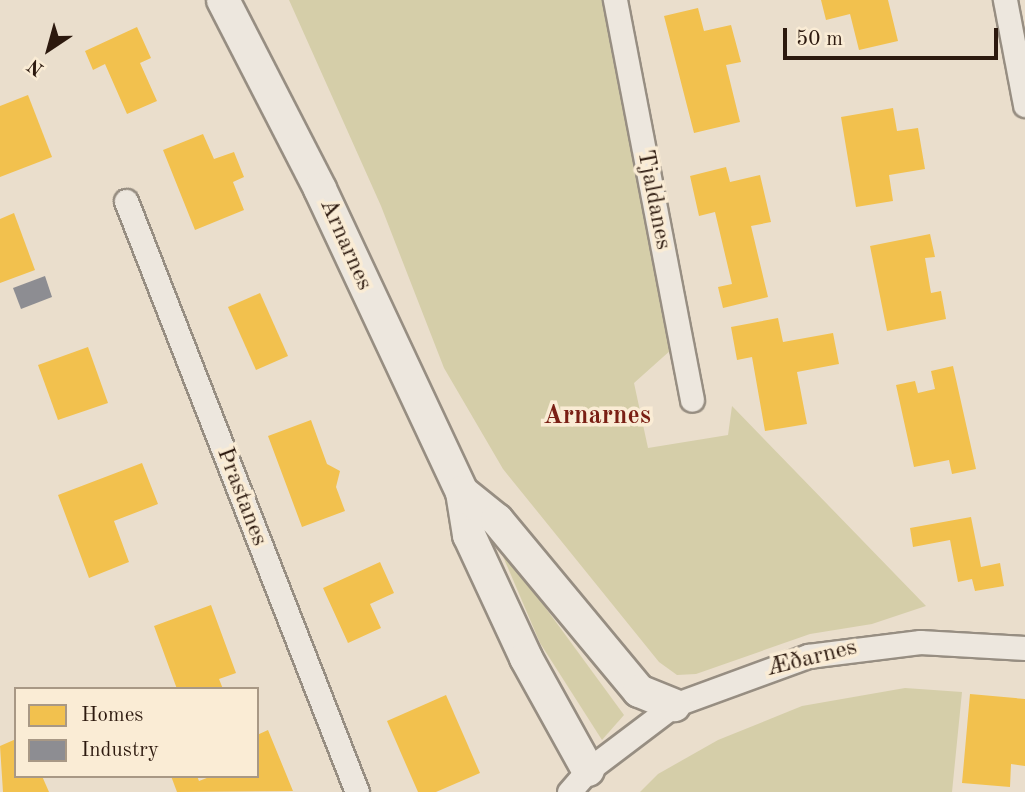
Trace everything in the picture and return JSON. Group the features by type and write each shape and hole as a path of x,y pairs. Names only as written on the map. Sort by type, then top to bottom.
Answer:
{"street":[{"name":"Arnarnes","path":"223,0 320,189 462,492 469,535 526,658 578,781"},
{"name":"Tjaldanes","path":"615,0 692,400"},
{"path":"1005,0 1025,105"},
{"name":"Þrastanes","path":"127,201 356,792"},
{"name":"Arnarnes","path":"462,492 497,520 639,691 674,705"},
{"name":"Æðarnes","path":"578,781 674,705 735,680 844,649 919,642 1025,648"}],"shaded area":[{"path":"289,0 603,0 672,349 634,383 648,448 728,435 732,406 926,606 872,624 810,634 696,674 677,675 659,662 503,469 444,368 381,206"},
{"path":"496,540 624,715 602,740 540,643"},
{"path":"905,688 962,692 952,792 640,792 658,774 718,740 802,706"}],"building: Homes":[{"path":"821,0 888,0 898,41 859,50 850,14 826,20"},
{"path":"698,8 704,31 731,25 741,62 726,65 740,122 694,133 664,16"},
{"path":"137,27 151,58 140,63 157,101 127,114 105,64 93,70 85,51"},
{"path":"28,95 52,157 0,177 0,106"},
{"path":"893,108 897,131 918,128 925,169 889,175 893,201 856,207 841,117"},
{"path":"203,134 214,159 234,152 244,177 233,182 244,210 195,230 163,150"},
{"path":"726,167 730,182 760,175 771,222 751,226 768,297 723,308 718,287 732,284 715,212 699,216 690,176"},
{"path":"14,213 35,270 0,283 0,219"},
{"path":"930,234 935,257 925,258 931,293 941,291 946,319 887,331 870,246"},
{"path":"260,293 288,356 256,370 228,307"},
{"path":"778,318 783,342 833,333 839,364 797,372 807,424 765,431 752,357 737,360 731,327"},
{"path":"88,347 108,403 58,420 38,365"},
{"path":"953,366 976,469 952,474 949,460 914,467 896,385 915,381 918,393 935,389 931,371"},
{"path":"311,420 327,464 340,471 336,487 345,511 302,527 268,436"},
{"path":"142,463 158,504 114,521 129,562 89,578 58,495"},
{"path":"971,517 981,567 1000,563 1004,586 975,591 972,579 958,582 950,540 913,547 910,528"},
{"path":"380,562 394,593 370,604 381,628 348,643 323,588"},
{"path":"211,605 236,673 219,679 222,687 176,687 154,626"},
{"path":"970,694 1025,699 1025,766 1011,764 1010,787 962,783"},
{"path":"446,695 480,773 436,792 418,792 387,721"},
{"path":"268,730 293,791 177,792 172,778 198,778 199,781 207,778 259,778 259,734"},
{"path":"14,740 14,778 43,778 49,792 3,792 0,746"}],"building: Industry":[{"path":"45,276 52,297 21,309 13,288"}],"district":[{"name":"Arnarnes","path":"597,417"}]}
